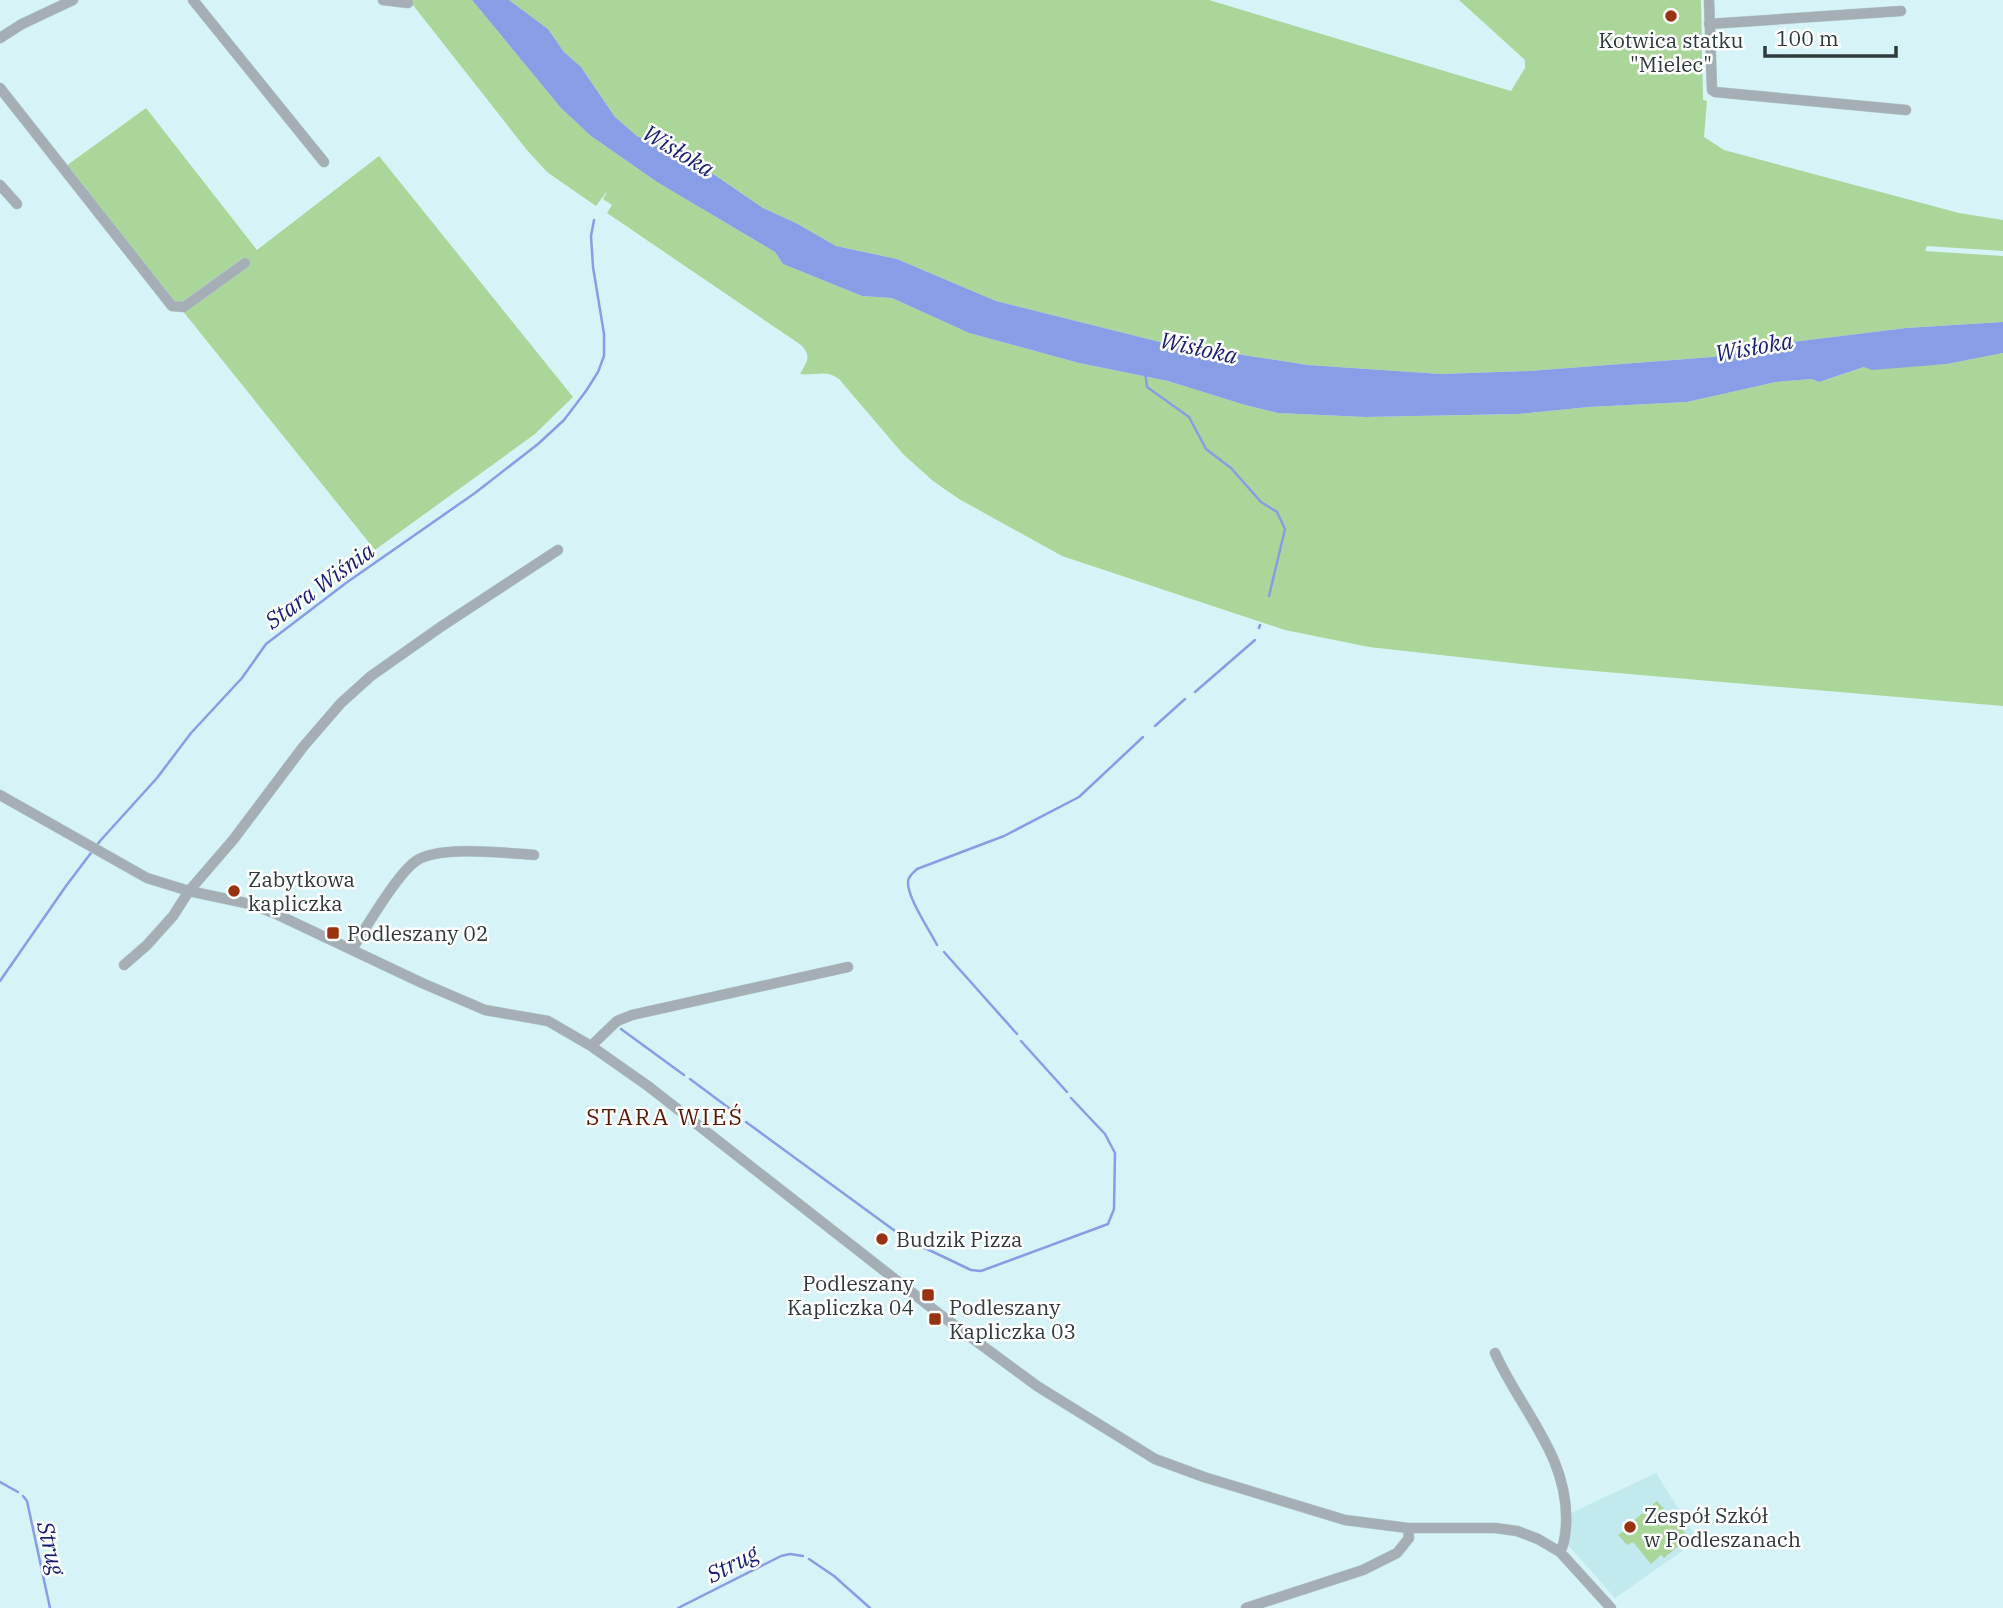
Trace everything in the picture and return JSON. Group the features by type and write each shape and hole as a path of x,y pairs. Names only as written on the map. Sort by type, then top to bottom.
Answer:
{"street":[{"path":"0,38 73,0"},
{"path":"194,0 324,162"},
{"path":"383,0 408,3"},
{"path":"1709,0 1712,90 1906,110"},
{"path":"1709,24 1901,11"},
{"path":"0,88 172,306 184,307 245,263"},
{"path":"0,185 17,204"},
{"path":"124,965 147,945 173,916 189,891 233,840 303,747 341,703 371,676 558,550"},
{"path":"0,795 147,878 264,909 485,1010 548,1021 648,1086 966,1334 1037,1386 1155,1459 1204,1477 1345,1520 1408,1528 1517,1531 1560,1552 1611,1608"},
{"path":"352,949 415,861 439,852 534,855"},
{"path":"590,1046 617,1021 632,1015 848,967"},
{"path":"1495,1353 1506,1379 1535,1421 1561,1481 1567,1511 1563,1547 1560,1552"},
{"path":"1246,1608 1363,1570 1397,1553 1409,1538 1408,1528"}],"shaded area":[{"name":"Zespół Szkół w Podleszanach","path":"1656,1473 1698,1540 1615,1598 1569,1546 1571,1513"}],"green space":[{"path":"409,0 472,0 561,108 591,136 657,182 775,252 783,264 862,296 892,298 969,333 1079,363 1168,381 1278,413 1365,417 1518,414 1687,402 1776,382 1812,379 1819,382 1864,367 1947,364 2003,353 2003,706 1548,667 1369,647 1285,630 1062,556 959,499 933,481 903,454 839,379 824,374 800,374 807,356 801,345 607,213 612,205 603,199 608,190 596,206 547,172"},
{"path":"509,0 1209,0 1511,91 1525,68 1525,60 1459,0 1701,0 1703,100 1707,101 1704,137 1724,150 1959,213 2003,220 2003,251 1927,246 1925,251 2003,256 2003,322 1906,328 1775,344 1713,357 1529,371 1441,374 1308,365 1160,342 996,301 897,259 836,246 763,208 700,165 637,136 615,117 581,67 564,52 548,29"},
{"path":"146,108 257,250 379,156 573,397 535,434 375,550 66,166"},
{"path":"1657,1501 1689,1537 1664,1558 1661,1555 1651,1564 1633,1542 1627,1545 1618,1535"}],"water":[{"path":"472,0 509,0 548,29 564,52 581,67 615,117 637,136 700,165 763,208 836,246 897,259 996,301 1160,342 1308,365 1441,374 1529,371 1713,357 1775,344 1906,328 2003,322 2003,353 1947,364 1872,370 1864,367 1819,382 1812,379 1776,382 1687,402 1518,414 1365,417 1278,413 1168,381 1079,363 969,333 892,298 862,296 783,264 775,252 657,182 591,136 561,108"}],"waterway":[{"name":"Stara Wiśnia","path":"0,981 100,841 157,778 191,733 242,678 266,644 346,583 475,493 564,420 598,372 604,356 604,334 593,267 591,236 594,220"},
{"path":"1145,372 1147,387 1189,417 1206,449 1231,468 1261,502 1277,512 1285,529 1269,596"},
{"path":"1195,692 1255,640"},
{"path":"1155,726 1185,699"},
{"path":"937,945 911,896 908,882 912,873 1004,836 1079,797 1143,737"},
{"path":"944,952 1017,1034"},
{"path":"621,1029 684,1075"},
{"path":"1021,1041 1067,1092"},
{"path":"690,1079 741,1117"},
{"path":"746,1122 906,1239 971,1270 981,1271 1108,1224 1114,1209 1115,1153 1105,1134 1071,1098"},
{"path":"0,1482 18,1492"},
{"name":"Strug","path":"23,1496 27,1501 50,1608"},
{"name":"Strug","path":"678,1608 781,1556 803,1556"},
{"name":"Strug","path":"809,1559 834,1576 870,1608"}],"place":[{"name":"Kotwica statku \"Mielec\"","path":"1671,16"},
{"name":"Zabytkowa kapliczka","path":"234,891"},
{"name":"Podleszany 02","path":"333,933"},
{"name":"Budzik Pizza","path":"882,1239"},
{"name":"Podleszany Kapliczka 04","path":"928,1295"},
{"name":"Podleszany Kapliczka 03","path":"935,1319"},
{"name":"Zespół Szkół w Podleszanach","path":"1630,1527"}],"district":[{"name":"STARA WIEŚ","path":"665,1116"}],"water label":[{"name":"Wisłoka","path":"679,150"},
{"name":"Wisłoka","path":"1754,346"},
{"name":"Wisłoka","path":"1199,347"}]}
